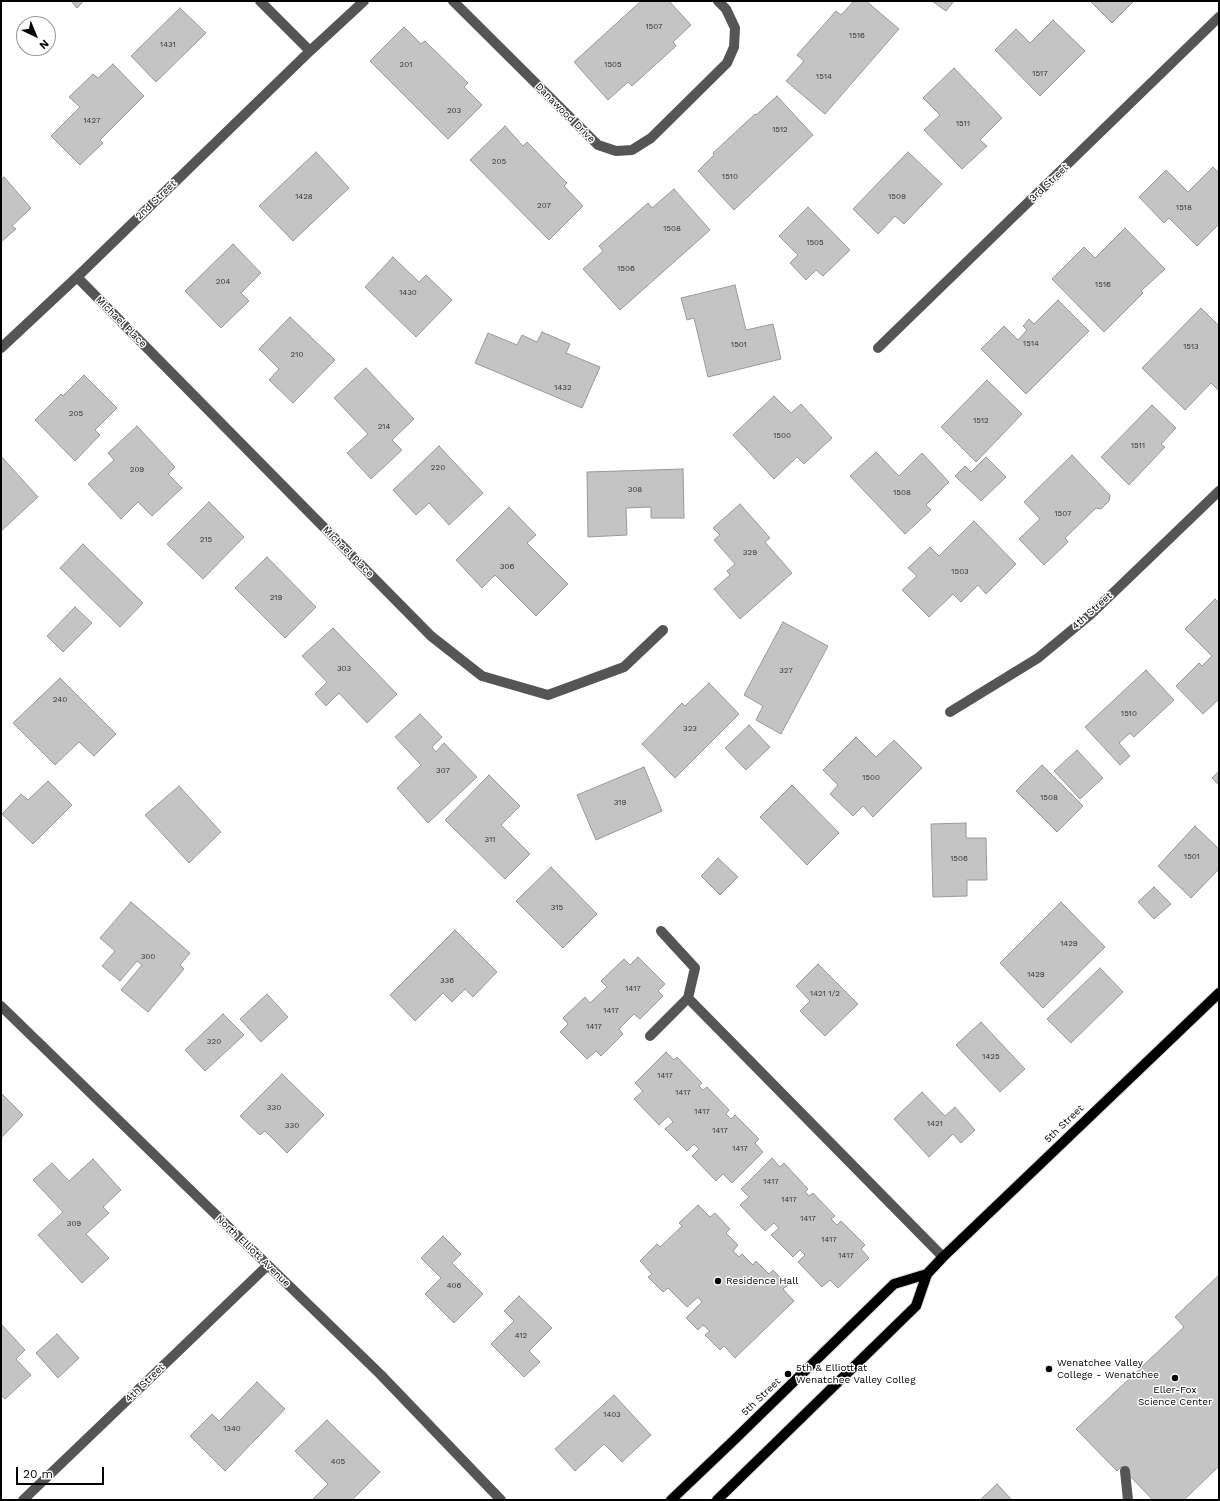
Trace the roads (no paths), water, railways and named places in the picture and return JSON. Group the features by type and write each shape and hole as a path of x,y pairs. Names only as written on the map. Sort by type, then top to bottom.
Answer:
{"main road":[{"name":"5th Street","path":"717,1500 916,1306 927,1274 943,1257 1219,993"},
{"name":"5th Street","path":"671,1500 894,1284 927,1274"}],"street":[{"path":"260,1 310,51 364,1"},
{"name":"Danawood Drive","path":"452,1 598,145 616,151 632,150 651,138 727,63 734,47 734,28 726,9 718,1"},
{"name":"3rd Street","path":"878,348 1219,17"},
{"name":"2nd Street","path":"1,348 77,277 310,51"},
{"name":"Michael Place","path":"77,277 431,636 482,676 548,695 624,667 663,630"},
{"name":"4th Street","path":"950,712 1038,658 1090,615 1219,491"},
{"path":"650,1036 688,998 695,968 661,931"},
{"path":"688,998 943,1257"},
{"name":"North Elliott Avenue","path":"1,1006 267,1266 380,1374 501,1500"},
{"name":"4th Street","path":"23,1500 267,1266"},
{"path":"1126,1471 1128,1500"}],"place":[{"name":"Residence Hall","path":"718,1281"},
{"name":"Wenatchee Valley College - Wenatchee","path":"1049,1369"},
{"name":"5th & Elliott at Wenatchee Valley Colleg","path":"788,1374"},
{"name":"Eller-Fox Science Center","path":"1175,1378"}]}
